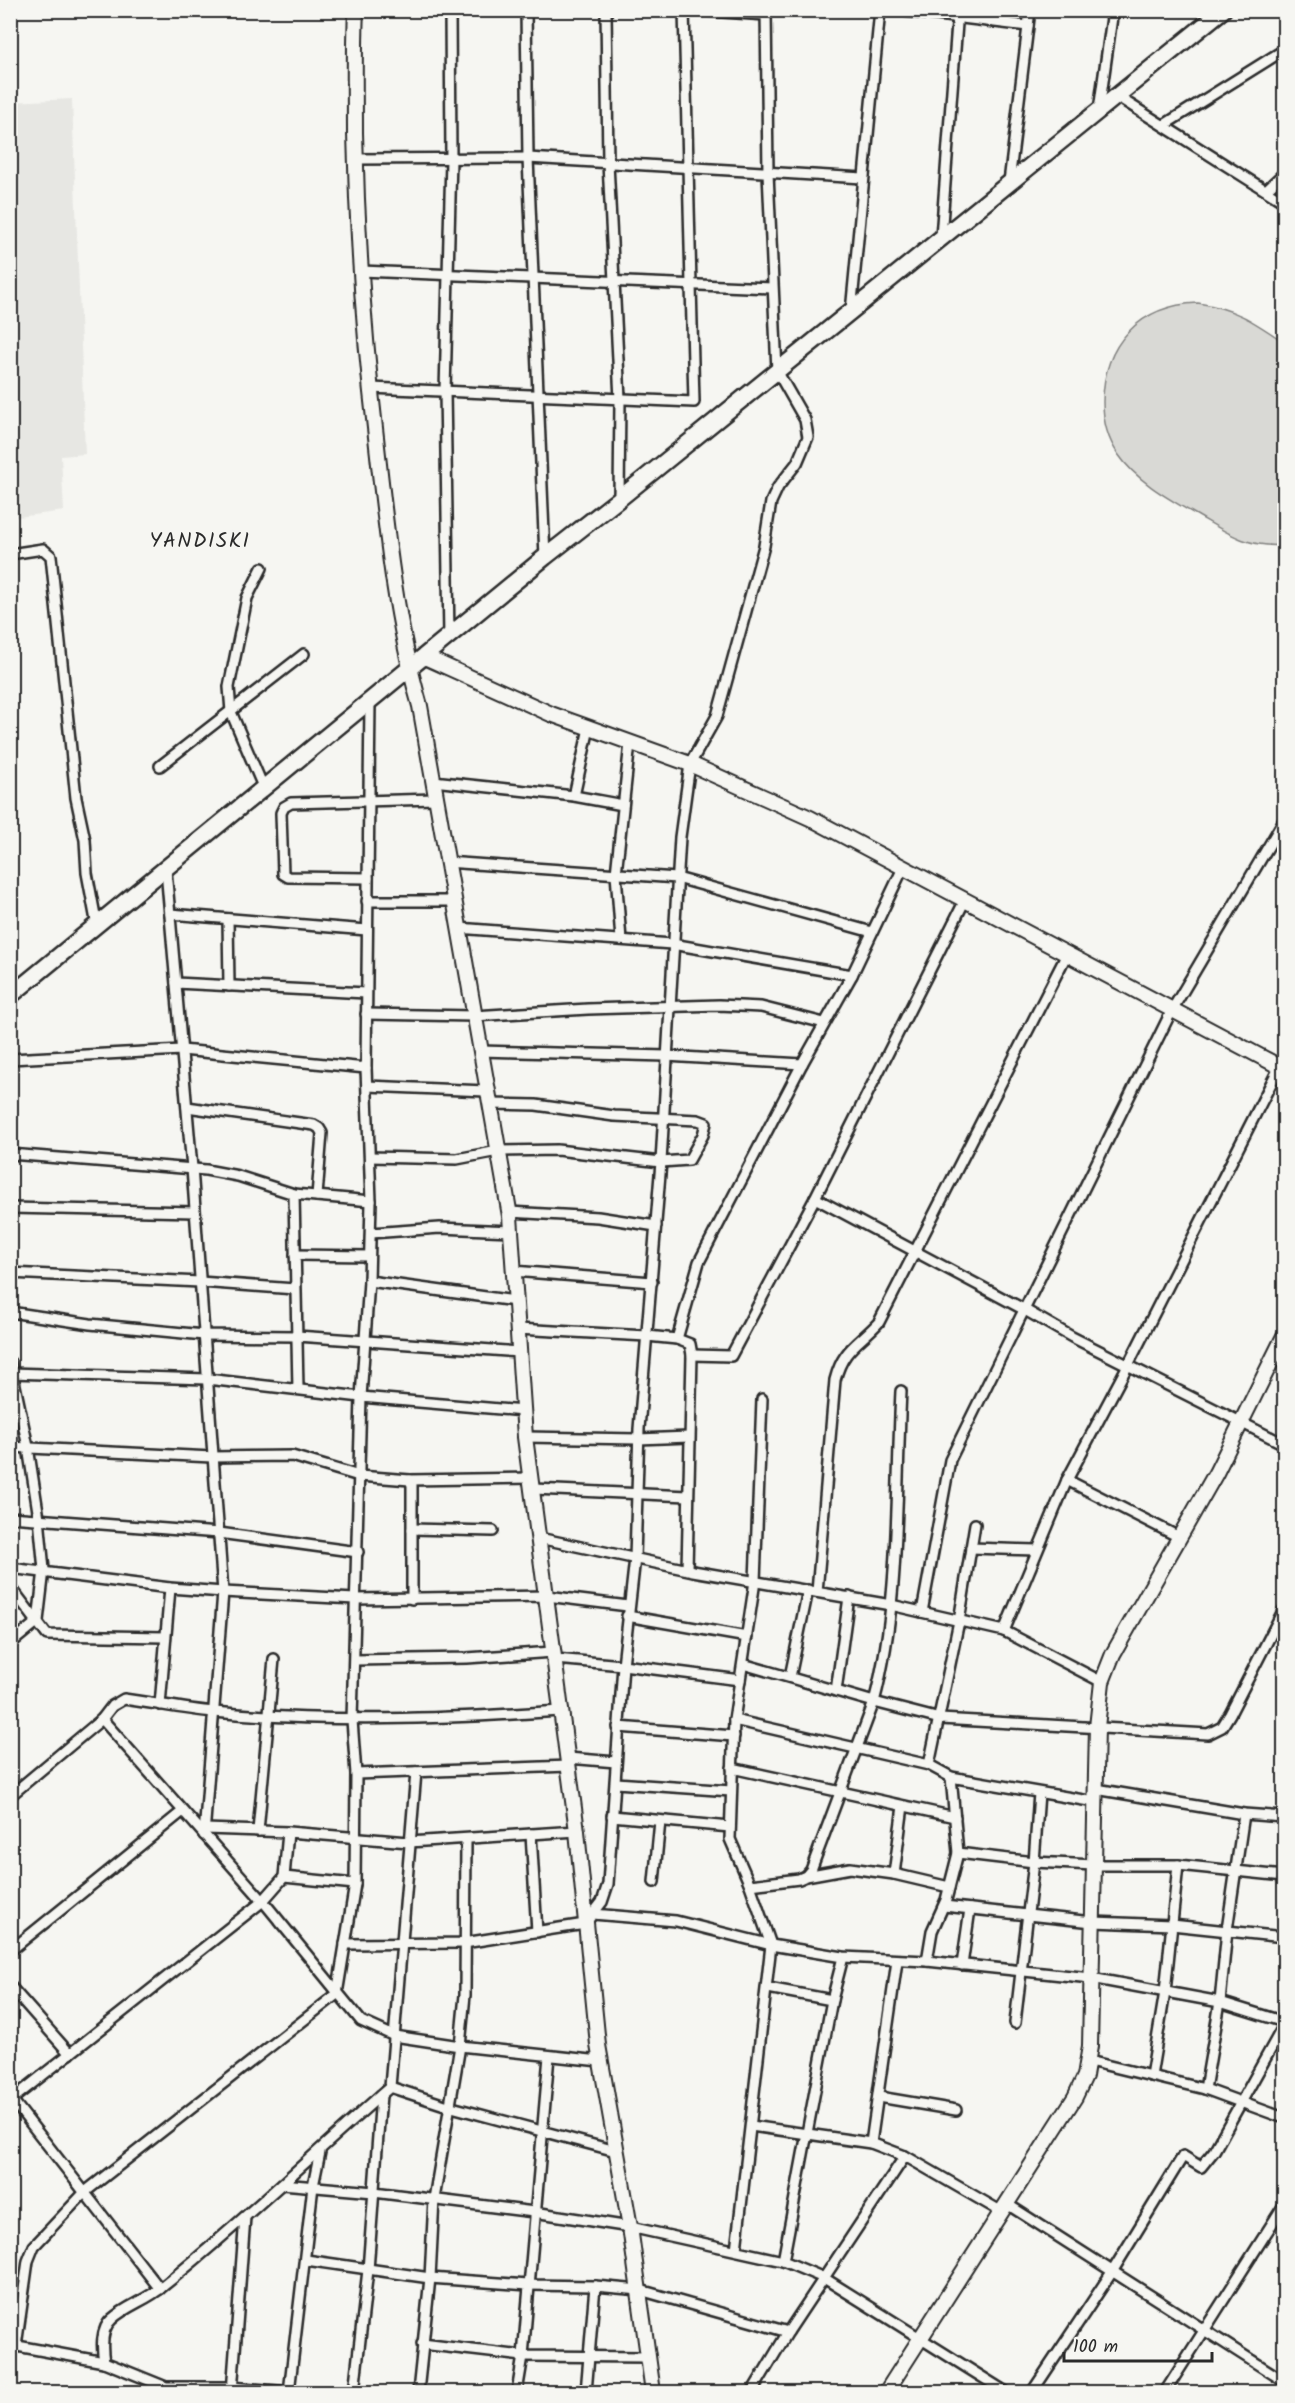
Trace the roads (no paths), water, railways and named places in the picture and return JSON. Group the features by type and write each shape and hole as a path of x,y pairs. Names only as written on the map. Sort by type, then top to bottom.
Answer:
{"main road":[{"path":"10,996 545,556 619,500 1009,182 1118,97 1218,12"}],"street":[{"path":"356,10 354,46 356,159 361,272 370,388 386,527 402,635 420,706 509,1212 525,1437 533,1483 560,1711 589,1919 600,2061 640,2290 652,2392"},
{"path":"449,637 445,391 451,159 450,10"},
{"path":"526,10 528,158 536,394 545,556"},
{"path":"606,10 608,163 620,399 619,500"},
{"path":"370,388 694,402 684,10"},
{"path":"589,1919 602,1902 608,1884 618,1727 634,1558 638,1439 661,1162 672,944 680,837 690,765 717,716 764,546 771,502 778,487 797,463 808,437 805,420 777,371 768,173 766,13 693,10"},
{"path":"851,312 880,10"},
{"path":"896,10 958,14 1028,26"},
{"path":"1009,182 1030,10"},
{"path":"1099,112 1113,10"},
{"path":"941,237 958,14"},
{"path":"1164,125 1284,50"},
{"path":"1118,97 1284,202"},
{"path":"356,159 528,158 863,178"},
{"path":"1266,190 1284,173"},
{"path":"361,272 447,273 533,279 772,288"},
{"path":"10,554 43,549 51,556 76,798 85,840 87,873 97,926"},
{"path":"262,568 247,598 229,687 231,712 264,789"},
{"path":"160,766 304,654"},
{"path":"425,657 543,710 690,765 810,818 1172,1010 1283,1064 1067,1480 1004,1631"},
{"path":"320,2152 313,2186 289,2392 165,2390 104,2362 13,2345 28,2261 34,2246 86,2192 337,1994 355,1884 356,1774 352,1720 361,1397 371,1233 366,1068 370,701"},
{"path":"574,796 589,728"},
{"path":"621,940 616,874 630,743"},
{"path":"432,781 574,796 623,805"},
{"path":"368,878 288,877 283,874 281,813 284,807 291,803 435,799"},
{"path":"922,1612 950,1460 1172,1010 1284,820"},
{"path":"446,862 677,878 872,932"},
{"path":"677,1339 699,1262 802,1064 852,975 903,868"},
{"path":"166,870 192,1168 223,1592 204,1832"},
{"path":"692,1356 731,1356 814,1198 964,900"},
{"path":"367,901 453,901"},
{"path":"170,914 367,930"},
{"path":"228,919 229,986"},
{"path":"458,928 672,944 852,975"},
{"path":"790,1677 813,1591 836,1380 840,1362 852,1347 879,1322 1067,954"},
{"path":"176,983 366,993"},
{"path":"366,1014 474,1016 588,1009 719,1005 761,1007 824,1023"},
{"path":"10,1059 182,1050 366,1068"},
{"path":"480,1051 666,1056 802,1064"},
{"path":"367,1086 488,1097 615,1116 698,1120 706,1123 703,1135 689,1160 661,1162 557,1150 498,1151 457,1159 370,1157"},
{"path":"187,1107 319,1128 322,1134 317,1196"},
{"path":"10,1154 192,1168 238,1176 294,1194 371,1201"},
{"path":"294,1194 298,1389"},
{"path":"814,1198 1072,1337 1284,1444"},
{"path":"10,1208 195,1212"},
{"path":"509,1212 598,1217 656,1226"},
{"path":"371,1233 440,1228 511,1231"},
{"path":"295,1255 369,1256"},
{"path":"513,1271 652,1282"},
{"path":"10,1273 295,1289"},
{"path":"369,1281 515,1301"},
{"path":"10,1312 90,1324 204,1335 297,1336 519,1352"},
{"path":"517,1329 647,1336 677,1339 690,1344 692,1356 687,1569"},
{"path":"886,2392 1075,2097 1085,2076 1089,2061 1097,1727 1102,1682 1113,1654 1241,1422 1284,1336"},
{"path":"10,1362 28,1447 44,1570 38,1621 10,1644"},
{"path":"12,1373 207,1379 361,1397 523,1411"},
{"path":"806,1876 811,1870 858,1748 879,1682 891,1605 901,1391"},
{"path":"736,2250 768,1988 771,1945 750,1885 730,1839 734,1720 755,1581 762,1399"},
{"path":"525,1437 638,1439 689,1437"},
{"path":"10,1447 212,1457 292,1456 359,1476 533,1483 637,1495 688,1496"},
{"path":"410,1479 412,1485 412,1599"},
{"path":"1067,1480 1179,1537"},
{"path":"10,1517 219,1533 358,1552"},
{"path":"928,1766 940,1719 975,1524"},
{"path":"412,1529 493,1531"},
{"path":"539,1538 687,1569 891,1605 1004,1631 1102,1682"},
{"path":"971,1548 1037,1550"},
{"path":"10,1568 44,1570 170,1588 355,1599 548,1596 747,1637"},
{"path":"10,1586 47,1635 165,1637"},
{"path":"160,1705 170,1588"},
{"path":"836,1691 849,1597"},
{"path":"742,1664 940,1719 1208,1734 1222,1727 1284,1609"},
{"path":"355,1660 554,1656 740,1680"},
{"path":"258,1831 274,1659"},
{"path":"10,1796 102,1719 112,1706 124,1699 215,1712 352,1720 452,1719 560,1711"},
{"path":"102,1719 204,1832 361,2021 394,2036 460,2046 600,2061"},
{"path":"734,1720 928,1766 951,1777 1039,1793 1095,1796 1284,1817"},
{"path":"618,1727 734,1736"},
{"path":"356,1774 568,1762 616,1762"},
{"path":"732,1768 955,1816"},
{"path":"104,2362 102,2348 105,2330 111,2320 160,2289 320,2152 390,2087 416,1772"},
{"path":"927,1961 932,1931 944,1906 958,1853 951,1777"},
{"path":"616,1783 730,1791"},
{"path":"1016,2024 1034,1862 1039,1793"},
{"path":"894,1874 903,1806"},
{"path":"10,1951 183,1811"},
{"path":"1204,2089 1220,2002 1227,1930 1244,1814"},
{"path":"612,1816 730,1827"},
{"path":"654,1882 660,1821"},
{"path":"204,1832 288,1832 409,1842 577,1831"},
{"path":"160,2289 11,2099 263,1901 284,1877 288,1832"},
{"path":"531,1834 537,1932"},
{"path":"418,2392 430,2278 434,2199 460,2046 465,1995 466,1839"},
{"path":"958,1853 1034,1862 1178,1865 1235,1873 1284,1876"},
{"path":"1151,2076 1165,1992 1178,1865"},
{"path":"750,1885 799,1879 850,1868 894,1874 949,1887"},
{"path":"284,1877 355,1884"},
{"path":"944,1906 1093,1922 1172,1925 1284,1937"},
{"path":"962,1965 970,1909"},
{"path":"345,1944 464,1943 537,1932 589,1919 676,1922 771,1945 843,1957 927,1961 1091,1978 1220,2002 1284,2023 1214,2151 1200,2167 1183,2156 1112,2272 1032,2392"},
{"path":"783,2261 832,2000 843,1957"},
{"path":"871,2143 897,1961"},
{"path":"10,1986 70,2054"},
{"path":"768,1988 832,2000"},
{"path":"517,2392 549,2055"},
{"path":"1089,2061 1204,2089 1284,2118"},
{"path":"390,2087 448,2106 616,2151"},
{"path":"354,2392 368,2270 381,2095"},
{"path":"879,2097 956,2110"},
{"path":"751,2126 871,2143 905,2156 1005,2208 1205,2329 1284,2381"},
{"path":"752,2392 788,2332 905,2156"},
{"path":"282,2184 374,2192 534,2212 630,2227 783,2261 824,2278 1006,2392"},
{"path":"1165,2392 1284,2205"},
{"path":"232,2390 245,2217"},
{"path":"306,2260 430,2278 640,2290 788,2332"},
{"path":"586,2392 595,2286"},
{"path":"422,2344 522,2356 648,2357"}],"district":[{"name":"YANDISKI","path":"200,541"}]}
